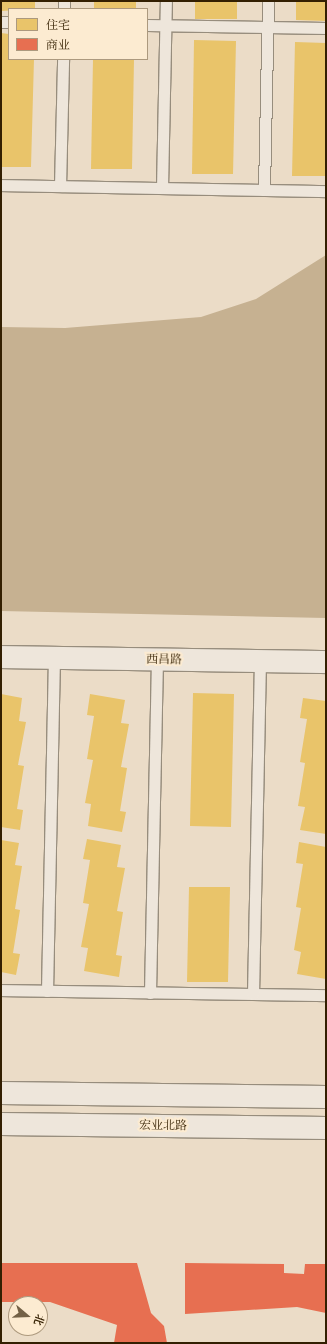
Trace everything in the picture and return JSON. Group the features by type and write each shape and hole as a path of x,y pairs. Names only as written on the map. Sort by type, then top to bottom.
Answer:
{"main road":[{"name":"西昌路","path":"1,657 326,662"},
{"path":"1,1093 326,1097"},
{"name":"宏业北路","path":"1,1124 326,1128"}],"lane":[{"path":"162,188 166,1"},
{"path":"264,190 268,1"},
{"path":"148,25 326,28"},
{"path":"60,186 63,60"},
{"path":"1,185 326,191"},
{"path":"47,991 54,658"},
{"path":"150,992 157,659"},
{"path":"253,994 260,661"},
{"path":"1,990 326,995"}],"shaded area":[{"path":"326,255 326,618 1,611 1,327 65,328 201,317 256,299"}],"building: 住宅":[{"path":"1,1 35,1 35,8 8,8 8,11 1,11"},
{"path":"94,1 136,1 136,8 94,8"},
{"path":"195,1 237,1 237,19 195,19"},
{"path":"296,1 326,1 326,21 296,20"},
{"path":"1,33 8,34 8,60 34,60 31,167 1,167"},
{"path":"194,40 236,41 233,174 192,174"},
{"path":"295,42 326,43 326,176 292,176"},
{"path":"93,60 134,60 132,169 91,169"},
{"path":"193,693 234,694 231,827 190,826"},
{"path":"1,694 22,698 19,721 26,722 18,765 24,766 17,809 23,810 20,830 1,827"},
{"path":"90,694 125,700 121,723 129,724 121,767 127,768 120,811 126,812 122,832 88,826 91,804 85,803 93,760 87,759 94,716 87,715"},
{"path":"303,698 326,701 326,834 300,830 305,807 298,806 305,763 300,762 307,719 300,718"},
{"path":"87,839 121,845 117,867 125,868 117,911 123,912 116,955 122,956 119,977 84,971 88,948 81,947 89,904 83,903 90,860 83,859"},
{"path":"1,840 19,843 15,865 22,866 15,909 20,910 13,953 20,954 16,975 1,972"},
{"path":"299,842 326,847 326,979 297,974 301,952 294,950 301,908 296,907 303,864 296,863"},
{"path":"189,887 230,887 228,982 187,982"}],"building: 商业":[{"path":"1,1263 137,1263 151,1313 164,1326 167,1343 114,1343 117,1325 48,1302 48,1296 8,1296 8,1302 1,1302"},
{"path":"185,1263 284,1264 284,1273 304,1274 305,1264 326,1264 326,1313 297,1307 185,1314"}]}
